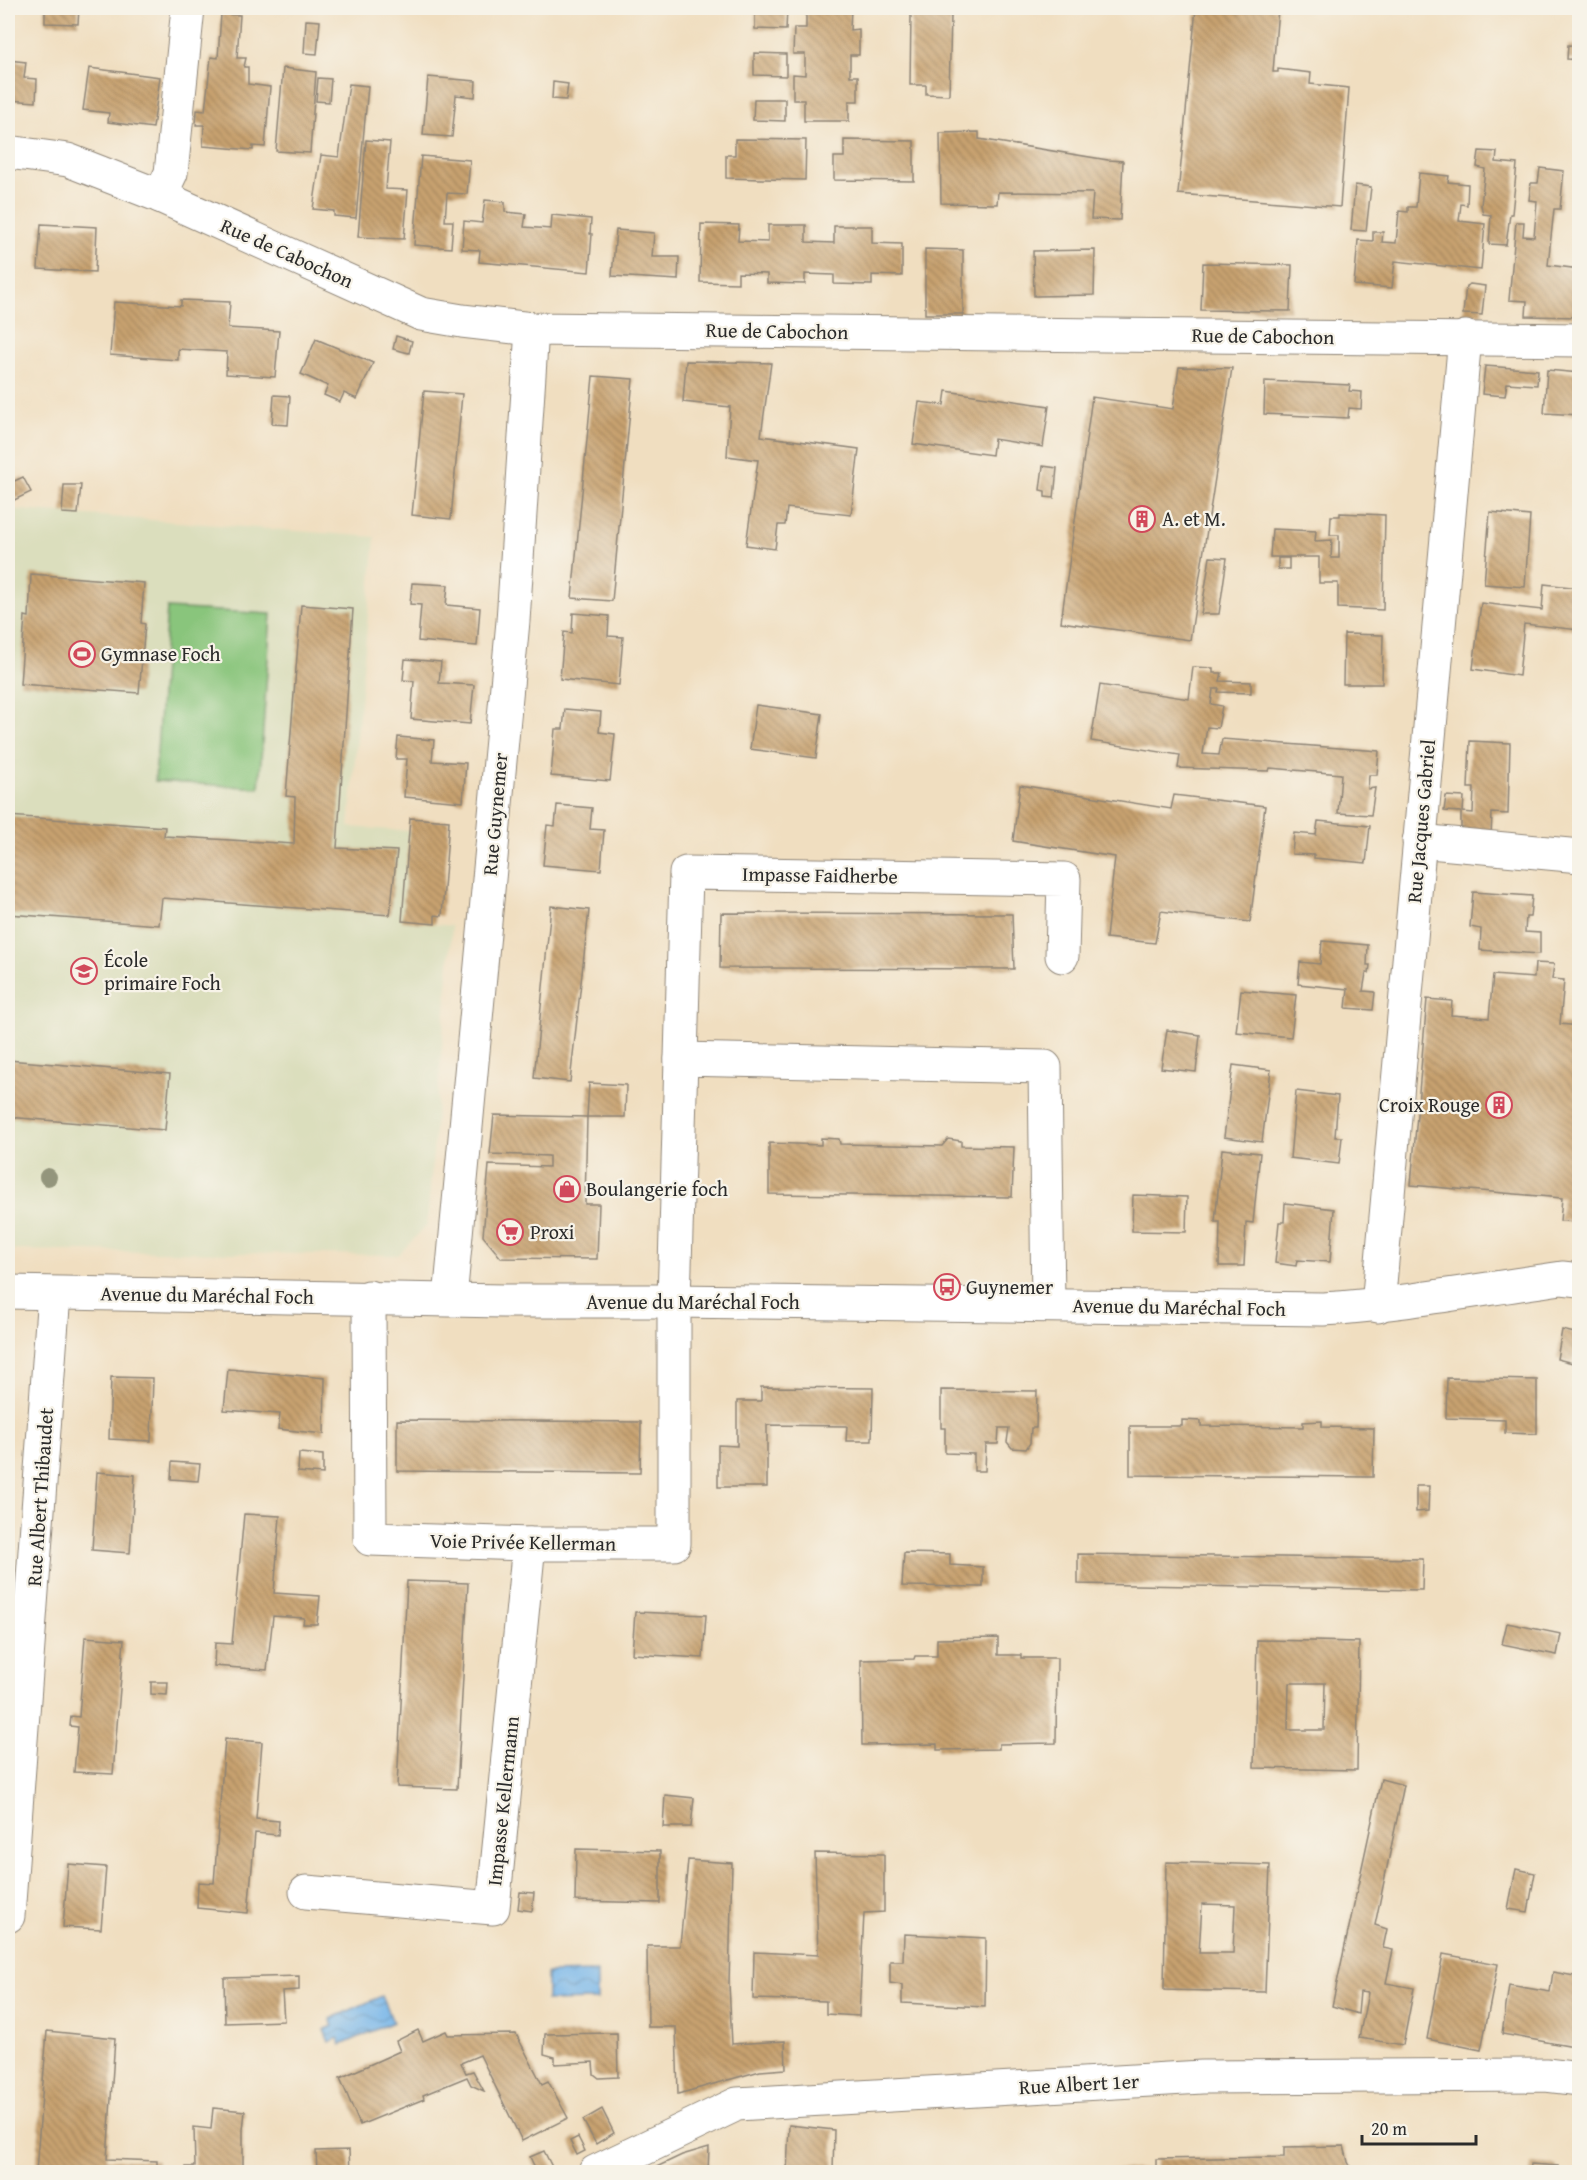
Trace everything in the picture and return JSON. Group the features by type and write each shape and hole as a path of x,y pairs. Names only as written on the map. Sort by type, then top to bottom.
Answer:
{"street":[{"path":"160,196 171,173 188,8"},
{"name":"Rue de Cabochon","path":"8,152 68,160 160,196 421,314 462,321 532,328 1580,339"},
{"name":"Rue Guynemer","path":"450,1299 513,621 532,328"},
{"name":"Rue Jacques Gabriel","path":"1378,1306 1464,337"},
{"path":"1419,841 1580,856"},
{"name":"Impasse Faidherbe","path":"675,1301 686,873 1064,879 1062,956"},
{"path":"681,1059 1045,1066 1048,1305"},
{"name":"Avenue du Maréchal Foch","path":"8,1292 1323,1309 1378,1306 1562,1278 1580,1280"},
{"name":"Rue Albert Thibaudet","path":"8,1916 54,1294"},
{"name":"Voie Privée Kellerman","path":"369,1297 370,1539 529,1544 674,1544 675,1301"},
{"name":"Impasse Kellermann","path":"306,1892 493,1908 529,1544"},
{"name":"Rue Albert 1er","path":"595,2172 737,2104 1202,2077 1546,2075 1580,2079"}],"shaded area":[{"path":"8,509 375,537 349,827 409,831 402,921 452,926 427,1225 398,1255 8,1250"}],"green space":[{"path":"167,608 271,614 259,788 155,781"}],"water":[{"path":"597,1972 597,2000 547,2001 547,1973"},
{"path":"382,1996 393,2022 341,2045 338,2038 329,2042 324,2030 333,2026 330,2019"}],"building":[{"path":"45,8 79,8 78,24 45,23"},
{"path":"755,8 787,8 786,30 755,29"},
{"path":"806,8 851,8 850,30 859,29 859,55 850,55 850,76 858,76 858,101 849,101 849,121 804,121 804,100 793,100 793,74 805,75 805,54 793,54 794,28 806,28"},
{"path":"1196,8 1278,8 1273,72 1278,72 1278,69 1311,73 1310,84 1349,88 1340,207 1178,194"},
{"path":"221,14 240,15 237,58 246,58 244,67 248,67 248,84 270,87 265,147 253,146 253,150 203,146 204,125 196,125 197,110 205,111 211,57 218,58"},
{"path":"911,14 951,15 949,95 926,94 926,85 910,85"},
{"path":"306,20 320,21 317,54 304,53"},
{"path":"1568,45 1580,46 1580,60 1567,59"},
{"path":"754,53 786,54 786,76 754,75"},
{"path":"8,60 26,62 24,78 37,79 36,102 8,100"},
{"path":"89,68 160,77 153,128 108,122 109,113 83,110"},
{"path":"283,68 316,72 310,153 276,151"},
{"path":"428,77 476,81 475,97 456,95 452,137 423,135"},
{"path":"318,78 331,79 329,102 316,101"},
{"path":"553,82 568,84 566,100 552,99"},
{"path":"349,84 368,86 356,218 334,216 334,211 313,209 321,155 339,157"},
{"path":"754,99 785,99 785,121 753,120"},
{"path":"979,132 979,139 1123,161 1120,220 1091,219 1093,193 998,192 997,204 941,203 940,133"},
{"path":"735,139 806,140 805,180 726,178 726,155 735,155"},
{"path":"366,140 390,142 386,189 408,190 404,239 358,237"},
{"path":"844,140 914,141 914,181 834,180 834,157 844,157"},
{"path":"1479,151 1497,152 1496,162 1517,164 1506,245 1489,244 1491,215 1483,214 1481,205 1485,169 1477,167"},
{"path":"421,156 470,160 467,194 447,193 445,221 453,221 451,248 414,245"},
{"path":"1540,168 1564,171 1560,209 1554,209 1548,265 1580,269 1580,317 1526,316 1527,301 1509,300 1516,222 1524,222 1523,236 1534,237 1537,201 1529,200 1531,183 1538,183"},
{"path":"1419,173 1449,176 1448,182 1468,184 1467,205 1461,204 1459,221 1485,224 1481,270 1395,261 1392,288 1354,285 1358,240 1373,241 1373,232 1383,232 1382,242 1396,243 1399,211 1408,212 1408,207 1416,207"},
{"path":"1355,185 1371,187 1366,231 1351,230"},
{"path":"485,200 505,202 505,212 526,214 524,227 551,229 552,215 591,219 589,272 479,262 480,250 462,249 464,221 482,223"},
{"path":"41,224 97,227 95,272 38,269"},
{"path":"701,224 739,225 738,241 768,242 768,225 806,225 806,242 834,243 834,226 872,226 872,243 902,244 902,276 872,275 872,285 834,284 834,275 805,274 805,284 767,283 767,274 738,273 738,283 700,282"},
{"path":"616,230 654,233 652,257 679,257 678,280 612,276"},
{"path":"925,249 963,250 963,314 925,314"},
{"path":"1095,250 1094,295 1034,296 1033,251"},
{"path":"1203,263 1292,265 1290,311 1201,310"},
{"path":"1470,284 1485,286 1482,315 1463,314 1466,286"},
{"path":"181,300 230,302 228,328 279,331 275,377 226,374 227,352 178,349 178,360 110,355 114,302 181,306"},
{"path":"396,336 412,341 409,353 393,349"},
{"path":"316,339 373,363 357,399 344,393 340,402 324,395 328,386 301,374"},
{"path":"686,361 771,363 761,436 859,449 851,515 787,508 785,525 778,525 775,549 746,545 758,460 727,456 730,407 683,402"},
{"path":"1485,366 1538,370 1537,385 1507,383 1505,396 1482,394"},
{"name":"A. et M.","path":"1179,367 1232,368 1190,640 1061,622 1092,397 1173,409"},
{"path":"1547,370 1580,373 1580,415 1544,413"},
{"path":"593,376 633,379 612,601 572,598"},
{"path":"1265,381 1350,385 1349,391 1362,392 1361,409 1349,408 1348,418 1264,414"},
{"path":"424,391 462,394 451,519 412,515"},
{"path":"946,391 1049,406 1043,447 994,439 992,455 913,444 919,402 944,405"},
{"path":"274,395 290,396 288,425 272,424"},
{"path":"1043,466 1057,468 1054,498 1045,497 1045,491 1040,490"},
{"path":"23,477 31,492 8,503 8,484"},
{"path":"64,485 81,485 78,514 62,513"},
{"path":"1490,512 1530,516 1525,587 1484,584"},
{"path":"1340,513 1385,515 1383,610 1338,608 1338,583 1319,583 1319,557 1270,557 1272,529 1316,531 1315,541 1332,540 1331,558 1339,558 1339,535 1330,535 1331,516 1340,516"},
{"path":"1210,557 1227,558 1219,614 1201,614"},
{"path":"1278,558 1289,558 1289,569 1278,569"},
{"name":"Gymnase Foch","path":"31,574 144,583 141,623 145,624 139,693 20,684 25,616 29,617"},
{"path":"412,583 448,585 446,605 480,608 477,646 418,641 421,605 410,604"},
{"path":"1544,584 1580,588 1580,630 1524,624 1519,676 1473,669 1481,603 1542,610"},
{"path":"301,605 353,609 337,848 397,851 390,915 162,898 159,925 8,914 8,816 165,827 164,836 294,844 295,797 286,796"},
{"path":"573,613 609,616 608,636 623,637 619,685 560,679 564,632 572,633"},
{"path":"1344,634 1383,635 1382,684 1343,684"},
{"path":"405,659 441,662 439,683 474,685 470,724 411,719 414,681 403,680"},
{"path":"1193,667 1213,668 1213,673 1222,673 1220,681 1251,682 1251,693 1218,692 1219,689 1213,689 1211,704 1222,706 1218,728 1207,727 1203,754 1219,755 1222,739 1379,751 1377,775 1369,775 1368,789 1375,788 1371,815 1338,813 1341,774 1270,768 1269,771 1178,768 1180,755 1091,741 1100,685 1189,699"},
{"path":"756,705 822,714 816,758 750,749"},
{"path":"565,709 601,712 599,732 615,734 610,781 551,776 555,729 563,729"},
{"path":"398,737 434,740 432,761 466,763 463,802 404,797 407,759 396,759"},
{"path":"1470,741 1510,743 1508,814 1492,813 1491,837 1461,834 1461,812 1444,811 1446,796 1464,797 1463,812 1473,813 1474,788 1468,788"},
{"path":"1020,785 1171,809 1174,795 1265,806 1250,922 1161,911 1155,943 1106,938 1115,857 1013,841"},
{"path":"557,805 592,808 590,829 604,830 601,870 543,865 547,825 555,826"},
{"path":"410,818 449,821 442,916 435,915 435,924 402,921"},
{"path":"1318,821 1370,826 1366,863 1292,854 1294,833 1316,835"},
{"path":"1473,892 1532,896 1530,917 1526,917 1525,932 1540,933 1540,954 1480,950 1481,929 1470,927"},
{"path":"551,906 589,910 570,1082 534,1078"},
{"path":"721,913 1012,914 1014,969 720,968"},
{"path":"1322,941 1368,945 1367,965 1370,965 1363,991 1375,992 1373,1010 1346,1008 1348,989 1298,984 1300,962 1320,964"},
{"name":"Croix Rouge","path":"1535,963 1554,964 1552,979 1564,980 1560,1024 1580,1026 1580,1222 1560,1221 1562,1198 1411,1185 1427,999 1452,1001 1451,1015 1489,1018 1493,975 1534,978"},
{"path":"1241,990 1296,995 1291,1037 1236,1032"},
{"path":"1167,1030 1200,1035 1196,1072 1161,1068"},
{"path":"8,1060 170,1074 165,1130 8,1117"},
{"path":"1233,1065 1271,1070 1262,1142 1224,1137"},
{"path":"589,1083 626,1085 625,1117 587,1117"},
{"path":"1296,1091 1338,1096 1335,1137 1342,1137 1339,1164 1290,1158"},
{"path":"494,1115 587,1117 585,1204 599,1204 597,1259 501,1258 483,1236 489,1165 549,1167 549,1156 490,1154"},
{"path":"821,1138 839,1139 840,1144 942,1146 948,1139 961,1141 961,1146 1014,1147 1012,1197 769,1194 769,1143 821,1145"},
{"path":"1222,1149 1260,1153 1253,1223 1246,1222 1244,1266 1219,1266 1220,1222 1215,1222"},
{"path":"1133,1195 1187,1197 1186,1232 1132,1231"},
{"path":"1285,1203 1334,1209 1330,1262 1297,1260 1296,1266 1275,1263 1279,1222 1284,1222"},
{"path":"1562,1330 1579,1334 1573,1363 1557,1359"},
{"path":"228,1369 325,1378 324,1434 278,1429 280,1414 224,1410"},
{"path":"111,1377 153,1378 151,1441 109,1439"},
{"path":"1447,1378 1537,1380 1537,1434 1505,1433 1505,1420 1446,1418"},
{"path":"761,1387 873,1388 872,1441 846,1441 847,1426 767,1425 767,1487 718,1487 718,1445 737,1446 737,1401 761,1401"},
{"path":"941,1390 1037,1391 1036,1428 1031,1428 1030,1443 1026,1449 1012,1448 1007,1442 1009,1428 999,1428 998,1444 986,1444 985,1471 974,1471 974,1454 945,1453 945,1428 941,1428"},
{"path":"397,1420 641,1422 640,1473 397,1471"},
{"path":"1182,1420 1201,1421 1201,1426 1303,1427 1303,1422 1322,1421 1322,1427 1374,1428 1373,1477 1130,1475 1130,1426 1182,1426"},
{"path":"299,1453 323,1455 323,1474 298,1472"},
{"path":"172,1462 200,1464 198,1481 171,1479"},
{"path":"97,1472 135,1475 130,1553 92,1550"},
{"path":"1416,1486 1429,1486 1428,1511 1416,1512"},
{"path":"244,1514 280,1516 274,1593 320,1596 317,1624 303,1624 304,1618 273,1616 267,1670 214,1666 215,1643 232,1644"},
{"path":"904,1553 950,1554 950,1565 983,1567 983,1587 902,1586"},
{"path":"1078,1554 1423,1559 1422,1590 1078,1584"},
{"path":"407,1581 468,1583 457,1789 397,1787"},
{"path":"635,1612 706,1615 703,1658 632,1654"},
{"path":"1507,1623 1561,1634 1557,1655 1502,1644"},
{"path":"85,1637 124,1640 113,1774 74,1772 78,1727 70,1726 71,1716 79,1717"},
{"path":"998,1638 998,1655 1021,1655 1021,1658 1057,1658 1056,1743 999,1744 999,1749 937,1750 937,1744 862,1745 861,1660 937,1656 937,1639"},
{"path":"1257,1640 1359,1642 1357,1770 1254,1768","holes":["1289,1683 1325,1683 1324,1730 1288,1730"]},
{"path":"151,1682 168,1682 167,1695 151,1694"},
{"path":"225,1739 262,1742 256,1819 279,1821 278,1835 255,1833 248,1913 197,1908 198,1882 214,1883"},
{"path":"1381,1779 1404,1785 1375,1925 1387,1929 1383,1948 1393,1950 1386,1983 1414,1988 1403,2045 1359,2038 1368,1993 1360,1992 1358,2014 1332,2006"},
{"path":"665,1795 694,1798 691,1827 663,1827"},
{"path":"576,1849 660,1851 660,1903 575,1901"},
{"path":"815,1853 884,1854 884,1912 864,1913 859,2016 826,2014 826,2001 753,1999 754,1952 818,1955"},
{"path":"688,1860 732,1863 729,1984 732,2044 785,2041 786,2069 760,2071 678,2094 676,2027 648,2027 647,1946 680,1946"},
{"path":"1166,1862 1270,1865 1265,1992 1164,1990","holes":["1202,1904 1235,1905 1233,1953 1199,1953"]},
{"path":"68,1864 106,1867 101,1929 63,1927"},
{"path":"1516,1869 1535,1873 1528,1912 1508,1909"},
{"path":"520,1892 534,1893 532,1911 518,1909"},
{"path":"904,1934 986,1938 985,2007 902,2003 902,1985 890,1983 890,1961 903,1961"},
{"path":"1443,1954 1498,1964 1481,2050 1427,2039"},
{"path":"1553,1972 1580,1977 1580,2048 1502,2034 1509,1985 1550,1992"},
{"path":"299,1976 299,1990 282,1991 284,2021 225,2023 224,1978"},
{"path":"418,2030 423,2041 446,2031 448,2035 516,2034 542,2084 548,2081 568,2118 522,2141 480,2055 461,2063 466,2073 473,2071 484,2091 471,2085 467,2077 423,2095 424,2099 360,2125 340,2078 400,2051 396,2041"},
{"path":"47,2031 115,2038 107,2159 157,2161 157,2172 36,2172"},
{"path":"617,2033 618,2077 599,2078 594,2074 593,2062 555,2064 555,2057 544,2054 545,2034"},
{"path":"213,2108 245,2111 243,2172 186,2172 186,2167 195,2167 194,2127 211,2129"},
{"path":"602,2109 614,2133 596,2144 583,2120"},
{"path":"789,2125 834,2130 833,2172 787,2172"},
{"path":"578,2137 585,2151 577,2155 570,2141"},
{"path":"1344,2146 1353,2172 1063,2172 1063,2170 1156,2169 1156,2159 1284,2157 1284,2147"},
{"path":"709,2147 708,2172 646,2172 682,2155"},
{"path":"349,2150 350,2172 317,2172 316,2151"},
{"path":"544,2151 553,2169 547,2172 537,2172 530,2157"},
{"path":"1531,2164 1558,2166 1557,2172 1530,2172"}],"place":[{"name":"A. et M.","path":"1142,519"},
{"name":"Gymnase Foch","path":"82,654"},
{"name":"École primaire Foch","path":"84,971"},
{"name":"Croix Rouge","path":"1499,1105"},
{"name":"Boulangerie foch","path":"567,1189"},
{"name":"Proxi","path":"510,1232"},
{"name":"Guynemer","path":"947,1287"}]}
